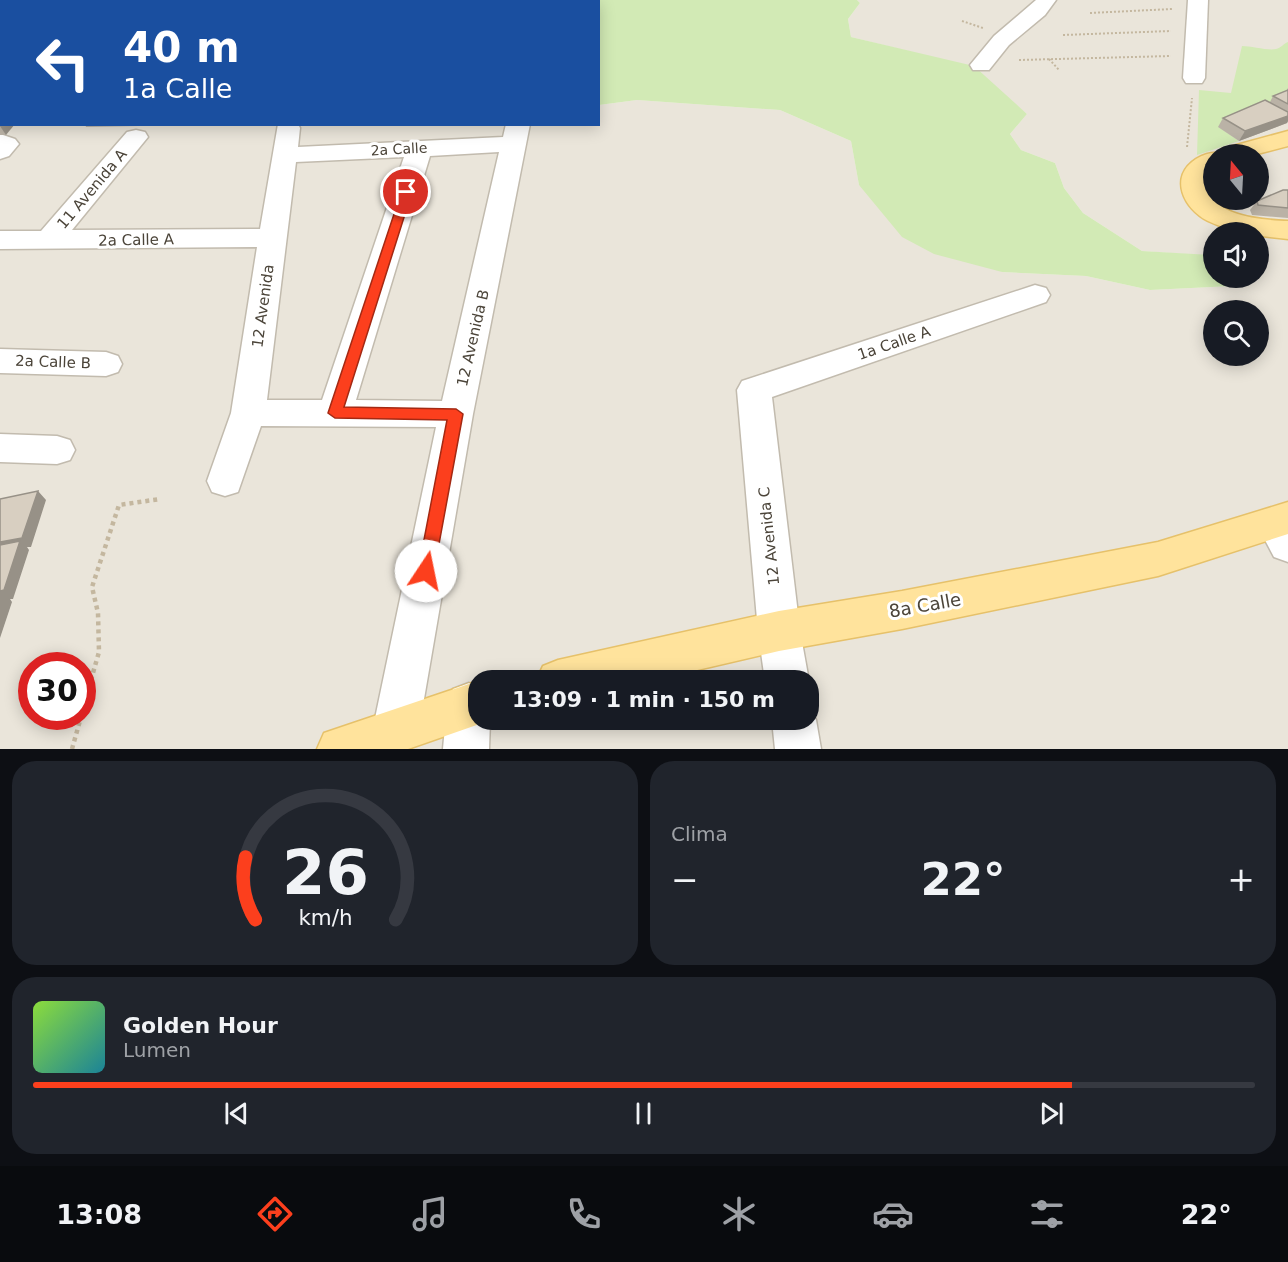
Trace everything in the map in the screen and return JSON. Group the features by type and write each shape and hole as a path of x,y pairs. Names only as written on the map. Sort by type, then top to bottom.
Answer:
{"main road":[{"path":"1267,144 1288,138"},
{"path":"1203,170 1193,183 1198,197 1203,202"},
{"path":"1212,210 1247,225 1288,230"},
{"name":"8a Calle","path":"607,670 779,631 902,610 1137,563 1284,529"},
{"path":"340,749 396,728 468,706"}],"street":[{"path":"981,65 991,58 1006,35 1043,9 1046,0"},
{"path":"1194,78 1198,4"},
{"name":"2a Calle","path":"286,142 420,148 516,134"},
{"name":"12 Avenida B","path":"396,728 456,414 516,134"},
{"name":"11 Avenida A","path":"48,241 136,137"},
{"name":"12 Avenida","path":"225,481 248,413 286,142"},
{"path":"335,413 420,148"},
{"name":"2a Calle A","path":"0,240 272,238"},
{"name":"1a Calle A","path":"754,390 1035,295"},
{"name":"2a Calle B","path":"0,361 106,364"},
{"name":"12 Avenida C","path":"754,390 779,631 785,670"},
{"path":"248,413 456,414"},
{"path":"0,448 57,450"},
{"path":"466,749 469,730"},
{"path":"795,730 798,749"}],"path":[{"path":"1089,14 1198,4"},
{"path":"1063,35 1196,30"},
{"path":"1019,60 1195,56"},
{"path":"1048,58 1059,70"},
{"path":"1194,78 1187,146 1190,162 1203,166"},
{"path":"96,662 99,652 98,613 92,587 119,505 159,500"},
{"path":"72,749 77,730"}],"shaded area":[{"path":"857,0 1288,0 1288,749 0,749 0,126 600,126 600,105 637,100 780,110 851,141 859,185 1002,272 1086,276 1150,290 1269,288 1269,222 1203,222 1203,255 1142,251 1083,213 1064,188 1055,163 1021,150 1010,134 1027,114 1008,98 928,56 851,37 848,19 860,3"}],"green space":[{"path":"600,0 857,0 860,3 848,19 851,37 974,66 1027,114 1010,134 1021,150 1055,163 1064,188 1083,213 1142,251 1203,255 1203,287 1150,290 1086,276 1002,272 934,254 902,237 859,185 851,141 780,110 637,100 600,105"},
{"path":"1288,42 1288,97 1219,127 1239,141 1230,144 1203,144 1203,153 1197,155 1199,90 1231,93 1242,46 1279,48"}],"building":[{"path":"1288,90 1288,104 1273,96"},
{"path":"1265,100 1288,112 1288,116 1245,131 1223,118"},
{"path":"1288,190 1288,208 1269,206 1269,196"},
{"path":"38,491 22,538 0,542 0,499"},
{"path":"20,541 4,590 0,591 0,545"}],"route":[{"path":"406,192 335,413 456,414 426,571"}]}
